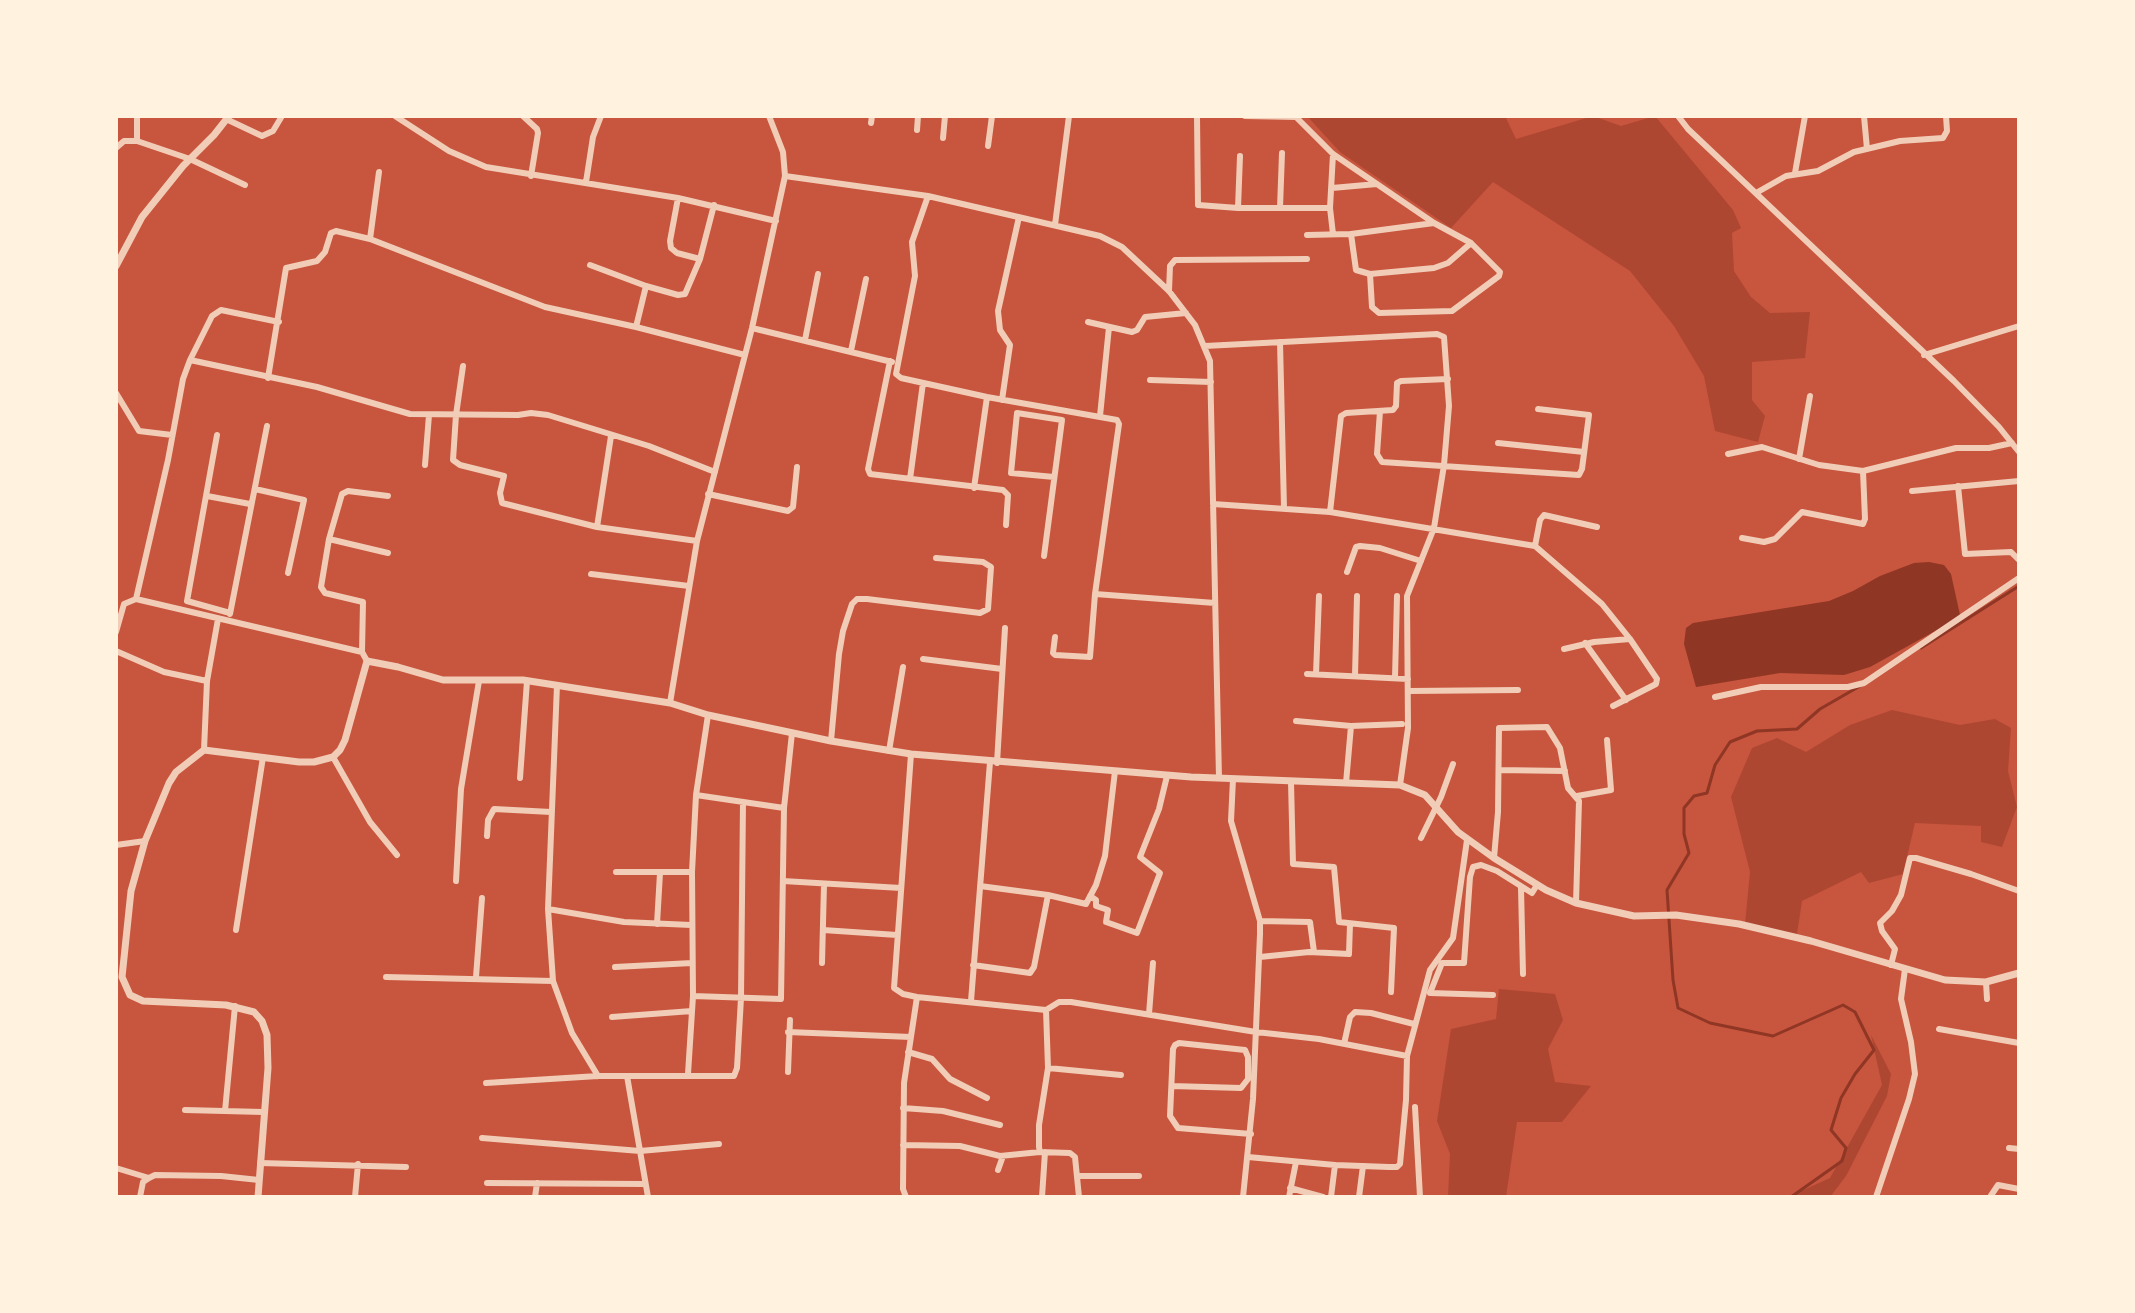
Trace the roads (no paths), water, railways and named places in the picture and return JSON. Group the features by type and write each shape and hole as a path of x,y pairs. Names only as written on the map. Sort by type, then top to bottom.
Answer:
{"street":[{"path":"137,116 137,141"},
{"path":"116,266 142,217 228,118 262,136 273,131 282,116"},
{"path":"395,116 438,145 475,164 531,176 678,198 776,221"},
{"path":"523,116 538,133 531,176"},
{"path":"586,182 593,137 601,116"},
{"path":"670,703 697,541 752,328 785,176 783,152 769,116"},
{"path":"917,130 918,116"},
{"path":"943,138 945,116"},
{"path":"988,146 992,116"},
{"path":"1055,225 1069,116"},
{"path":"1197,116 1198,205 1330,208"},
{"path":"1245,116 1296,116 1333,154 1434,223 1471,243 1494,263 1500,274 1452,311 1379,313 1372,307 1370,274"},
{"path":"1678,116 1688,129 1954,381 2019,452"},
{"path":"1795,173 1805,116"},
{"path":"1864,116 1867,149"},
{"path":"1756,193 1795,173 1818,171 1854,152 1900,141 1943,138 1947,131 1946,116"},
{"path":"116,148 124,141 137,141 190,159 245,185"},
{"path":"1280,208 1282,153"},
{"path":"1333,154 1330,208 1333,234"},
{"path":"1238,208 1240,156"},
{"path":"370,239 379,172"},
{"path":"785,176 928,196 1113,241 1169,291 1186,313 1210,361 1219,778"},
{"path":"1332,188 1377,184"},
{"path":"928,196 912,242 915,276 868,469 870,474 1003,490 1008,495 1006,525"},
{"path":"678,198 671,248 677,253 700,259"},
{"path":"590,265 646,286 685,294 700,259 714,205"},
{"path":"1002,400 1010,345 1000,330 998,311 1019,217"},
{"path":"1307,235 1351,234 1434,223"},
{"path":"268,378 287,266 317,261 325,252 331,233 336,231 370,239 545,307 745,355"},
{"path":"1351,234 1356,270 1370,274 1434,268 1448,263 1471,243"},
{"path":"1169,291 1170,266 1175,260 1307,259"},
{"path":"805,340 818,274"},
{"path":"851,351 866,279"},
{"path":"636,327 646,286"},
{"path":"136,599 183,379 212,316 221,310 279,322"},
{"path":"1088,322 1135,331 1145,317 1186,313"},
{"path":"1924,355 2019,326"},
{"path":"1100,416 1109,327"},
{"path":"752,328 893,362"},
{"path":"1205,346 1442,335 1449,406 1444,465 1434,528 1405,606 1409,691 1407,743 1400,785"},
{"path":"1280,342 1284,508"},
{"path":"190,360 317,387 391,410 429,415 548,415 649,446 715,472"},
{"path":"893,362 897,375 923,383 1119,422 1095,594 1090,657 1055,655 1055,637"},
{"path":"463,366 453,460 460,465 504,476 500,493 502,503 597,527 697,541"},
{"path":"1330,512 1341,416 1346,413 1393,410 1397,383 1448,379"},
{"path":"1150,380 1211,382"},
{"path":"910,479 923,383"},
{"path":"116,393 139,431 172,435"},
{"path":"1799,459 1810,396"},
{"path":"974,488 987,397"},
{"path":"1018,402 1011,473 1054,477"},
{"path":"1380,411 1377,454 1380,460 1576,475 1581,472 1589,415 1538,409"},
{"path":"1017,413 1062,420 1044,556"},
{"path":"425,465 429,415"},
{"path":"229,621 267,426"},
{"path":"217,435 187,601 230,613"},
{"path":"597,527 611,436"},
{"path":"1498,443 1584,452"},
{"path":"1728,454 1762,447 1819,465 1863,471 1956,448 1989,448 2012,443"},
{"path":"708,494 788,511 793,507 797,467"},
{"path":"1742,538 1764,542 1775,539 1802,512 1863,524 1863,471"},
{"path":"1912,491 2019,481"},
{"path":"1958,486 1965,554 2011,552 2019,560"},
{"path":"255,489 304,500 288,573"},
{"path":"258,1197 268,1068 267,1035 262,1021 254,1012 235,1006 143,1001 130,995 119,976 131,891 145,841 169,783 176,772 204,750 314,762 333,757 340,750 367,661 362,652 363,602 325,593 321,587 329,539 337,506 344,492 388,496"},
{"path":"207,496 250,504"},
{"path":"1213,504 1330,512 1535,546 1602,604 1630,639 1657,681 1613,706"},
{"path":"1535,546 1540,520 1544,515 1597,527"},
{"path":"329,539 388,553"},
{"path":"1347,572 1356,547 1360,546 1395,552 1421,561"},
{"path":"831,741 843,631 852,604 857,599 980,613 988,609 991,567 983,562 936,558"},
{"path":"591,574 689,586"},
{"path":"1715,697 1761,687 1848,687 1864,683 2019,578"},
{"path":"1095,594 1215,603"},
{"path":"116,596 124,604"},
{"path":"1316,674 1319,596"},
{"path":"1355,676 1357,596"},
{"path":"1395,678 1397,596"},
{"path":"124,604 136,599 362,652"},
{"path":"116,632 124,604"},
{"path":"204,750 207,681 218,619"},
{"path":"971,1001 1005,628"},
{"path":"1564,649 1585,643 1630,639"},
{"path":"1585,643 1626,700"},
{"path":"116,651 164,672 207,681"},
{"path":"923,659 1002,669"},
{"path":"367,661 443,680 527,681 670,703 708,715 792,733 911,754 1167,776 1400,785 1421,792 1467,840 1537,885 1576,903 1615,913 1676,915 1767,930 1945,980 1986,982 2019,973"},
{"path":"889,751 903,667"},
{"path":"1307,674 1408,679"},
{"path":"456,881 461,789 479,681"},
{"path":"520,778 527,681"},
{"path":"557,685 548,909 553,981 572,1033 598,1076"},
{"path":"1409,691 1518,690"},
{"path":"688,1074 693,996 691,925 696,795 708,715"},
{"path":"1296,721 1351,726 1402,724"},
{"path":"1346,783 1351,726"},
{"path":"1494,858 1499,728 1547,727 1560,748 1568,788 1577,796 1576,903"},
{"path":"693,996 781,999 784,808 792,733"},
{"path":"1577,796 1611,790 1607,740"},
{"path":"911,754 894,988 903,994 1046,1010 1059,1002 1071,1002 1319,1039 1407,1056"},
{"path":"236,930 263,757"},
{"path":"333,757 370,822 397,855"},
{"path":"1421,838 1453,764"},
{"path":"1499,770 1565,771"},
{"path":"980,886 1048,895 1083,905 1090,896 1105,856 1115,771"},
{"path":"1090,896 1096,900 1096,906 1108,910 1106,922 1137,933 1160,873 1140,857 1159,809 1167,776"},
{"path":"1233,779 1231,821 1260,921 1251,1134 1243,1197"},
{"path":"1291,782 1293,864 1334,867 1337,919 1343,924 1394,928 1391,992"},
{"path":"696,795 784,808"},
{"path":"486,1083 598,1076 734,1076 741,998 743,802"},
{"path":"487,836 488,820 494,809 551,812"},
{"path":"1248,1157 1335,1165 1397,1167 1400,1164 1407,1056 1430,970 1453,938 1467,840"},
{"path":"116,845 145,841"},
{"path":"1891,965 1895,949 1880,923 1901,895 1910,858 2019,891"},
{"path":"1493,995 1430,993 1442,963 1464,963 1473,867 1481,865 1497,871 1532,893 1537,885"},
{"path":"616,872 692,872"},
{"path":"657,924 660,873"},
{"path":"783,881 901,888"},
{"path":"822,963 824,884"},
{"path":"1521,888 1523,974"},
{"path":"973,965 1034,971 1048,895"},
{"path":"476,977 482,898"},
{"path":"548,909 624,922 691,925"},
{"path":"1260,921 1310,922 1314,952"},
{"path":"1260,957 1314,952 1349,954 1350,924"},
{"path":"823,930 897,935"},
{"path":"615,967 692,963"},
{"path":"1149,1014 1153,963"},
{"path":"1876,1197 1915,1074 1901,999 1905,969"},
{"path":"386,977 553,981"},
{"path":"1986,982 1987,999"},
{"path":"906,1197 903,1189 903,1108 917,997"},
{"path":"225,1111 235,1006"},
{"path":"1042,1197 1043,1152 1039,1125 1048,1068 1046,1010"},
{"path":"612,1017 692,1011"},
{"path":"1344,1044 1350,1017 1355,1012 1414,1024"},
{"path":"788,1072 790,1020"},
{"path":"1939,1029 2019,1043"},
{"path":"788,1032 911,1037"},
{"path":"1172,1086 1241,1088 1248,1079 1247,1052 1243,1049 1179,1043 1173,1049 1170,1116 1178,1128 1251,1134"},
{"path":"908,1052 932,1059 950,1079 987,1098"},
{"path":"1048,1068 1121,1075"},
{"path":"627,1076 648,1197"},
{"path":"903,1108 943,1111 1000,1125"},
{"path":"185,1110 263,1112"},
{"path":"1405,1114 1416,1111 1420,1197"},
{"path":"482,1138 640,1151 719,1144"},
{"path":"903,1145 960,1146 1003,1156 1043,1152 1073,1154 1077,1159 1079,1197"},
{"path":"2009,1148 2019,1149"},
{"path":"998,1170 1003,1156"},
{"path":"1289,1197 1296,1162"},
{"path":"260,1163 406,1167"},
{"path":"355,1197 358,1164"},
{"path":"1331,1197 1335,1165"},
{"path":"1359,1197 1363,1166"},
{"path":"116,1168 149,1178"},
{"path":"140,1197 143,1182 155,1175 259,1180"},
{"path":"1077,1176 1139,1176"},
{"path":"487,1183 645,1184"},
{"path":"535,1197 537,1183"},
{"path":"1990,1197 1998,1185 2019,1189"},
{"path":"1290,1188 1323,1197"}],"waterway":[{"path":"1921,648 2019,586"},
{"path":"1791,1197 1842,1161 1846,1148 1831,1130 1841,1098 1874,1050 1855,1012 1843,1005 1773,1036 1710,1023 1678,1008 1667,890 1689,853 1684,834 1684,808 1694,796 1707,793 1715,765 1730,742 1757,731 1797,729 1820,709 1860,686"}]}
